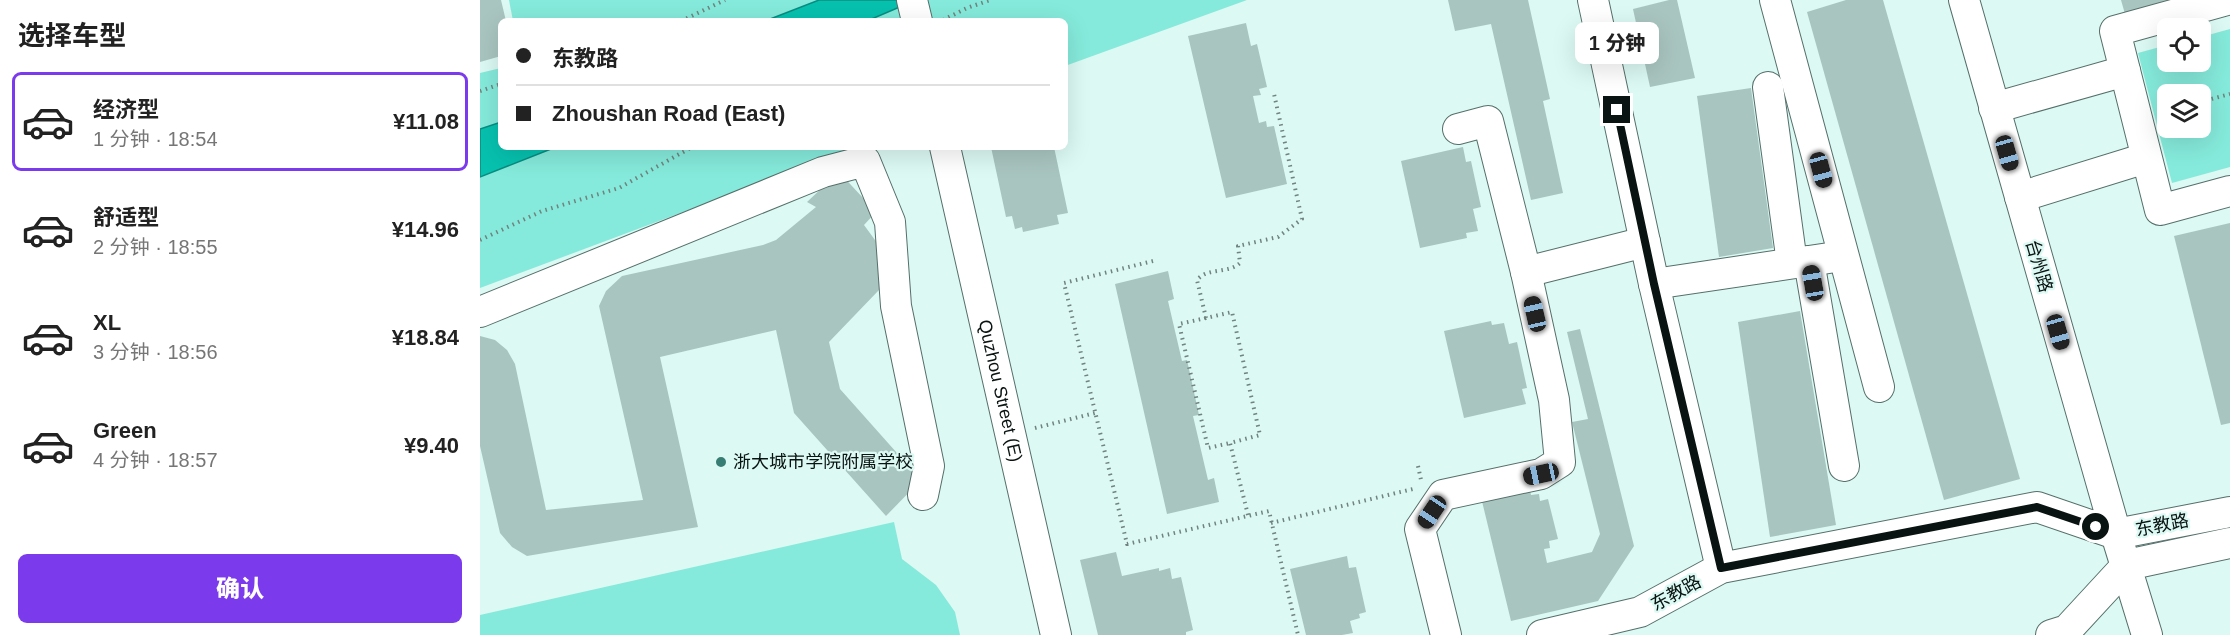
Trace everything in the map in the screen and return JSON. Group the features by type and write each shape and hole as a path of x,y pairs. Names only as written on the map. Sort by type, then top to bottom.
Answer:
{"street":[{"path":"912,0 916,18"},
{"path":"1593,0 1654,284 1721,568"},
{"path":"1775,0 1879,387"},
{"name":"台州路","path":"1964,0 2116,534 2147,635"},
{"path":"2227,0 2115,31 2160,210 2230,191"},
{"path":"1994,108 2125,71"},
{"path":"1768,87 1800,262 1844,466"},
{"path":"1446,635 1420,529 1443,495 1541,474 1560,462 1554,400 1526,272 1488,121 1458,129"},
{"name":"Quzhou Street (E)","path":"946,150 1056,635"},
{"path":"2020,197 2146,158"},
{"path":"480,312 823,172 865,161 890,222 896,306 929,466 923,495"},
{"path":"1526,272 1645,242"},
{"path":"1654,284 1843,255"},
{"name":"东教路","path":"1542,635 1640,612 1721,568 2037,507 2116,534 2230,512"},
{"name":"东教路","path":"2051,635 2067,630 2127,565 2230,543"}],"path":[{"path":"687,18 724,0"},
{"path":"947,18 990,0"},
{"path":"480,92 498,85"},
{"path":"1206,318 1197,280 1202,274 1235,268 1240,263 1238,246 1278,237 1302,219 1274,94"},
{"path":"2211,99 2230,94"},
{"path":"480,240 542,211 619,188 687,150"},
{"path":"1153,261 1064,283 1127,544 1269,511 1298,635"},
{"path":"1232,312 1260,435 1208,448 1179,324 1206,318 1232,312"},
{"path":"1010,434 1095,413"},
{"path":"1230,443 1248,515"},
{"path":"1271,523 1422,487 1418,466"}],"shaded area":[{"path":"509,0 819,0 773,18 512,18"},
{"path":"819,0 916,0 874,18 773,18"},
{"path":"916,0 1247,0 1068,65 1068,18 874,18"},
{"path":"2230,29 2230,167 2172,183 2160,138 2211,138 2211,84 2157,84 2157,126 2138,53 2157,48 2157,72 2211,72 2211,34"},
{"path":"498,69 498,123 480,129 480,73"},
{"path":"498,123 498,150 548,150 480,177 480,129"},
{"path":"548,150 849,150 480,288 480,177"},
{"path":"894,522 902,559 936,585 955,612 960,635 480,635 480,615"}],"building":[{"path":"480,0 501,0 505,18 498,18 498,57 480,62"},
{"path":"1448,0 1528,0 1550,99 1543,101 1563,193 1531,200 1491,24 1455,31"},
{"path":"1677,0 1695,78 1650,87 1633,9"},
{"path":"1846,0 1883,0 2020,479 1944,500 1807,12"},
{"path":"2121,0 2175,0 2125,14"},
{"path":"1246,23 1251,46 1257,44 1267,87 1259,89 1261,95 1253,96 1259,123 1266,121 1267,127 1274,126 1287,184 1226,198 1188,36"},
{"path":"1751,88 1773,248 1719,257 1697,96"},
{"path":"1463,147 1466,162 1471,161 1481,207 1473,209 1478,231 1466,233 1467,238 1420,248 1401,161"},
{"path":"992,150 1055,150 1068,213 1057,215 1059,224 1023,232 1022,227 1015,229 1012,216 1006,217"},
{"path":"839,172 876,212 864,225 886,255 886,272 879,290 829,342 840,389 921,480 886,516 794,413 776,330 660,357 698,527 527,556 512,547 500,533 480,446 480,336 495,340 507,350 515,364 546,510 643,500 599,306 606,291 622,276 763,245 776,240 816,207 807,202"},
{"path":"2230,223 2230,423 2221,425 2174,236"},
{"path":"1168,271 1174,299 1168,301 1182,361 1187,360 1199,415 1193,416 1208,480 1214,478 1219,502 1167,514 1115,284"},
{"path":"1800,311 1836,525 1770,537 1738,322"},
{"path":"1491,321 1492,325 1504,323 1509,344 1517,342 1527,388 1522,389 1526,404 1464,418 1444,331"},
{"path":"1580,329 1634,546 1598,601 1511,621 1480,493 1528,482 1531,495 1539,494 1540,501 1548,499 1558,539 1549,541 1550,548 1544,549 1547,563 1592,552 1600,534 1572,422 1588,419 1567,332"},
{"path":"1116,552 1122,576 1159,568 1159,571 1170,568 1172,579 1181,577 1193,630 1186,632 1186,635 1098,635 1080,560"},
{"path":"1347,556 1349,568 1356,567 1366,612 1359,614 1360,618 1350,621 1353,633 1306,635 1290,569"}],"place":[{"name":"浙大城市学院附属学校","path":"721,462"}],"route":[{"path":"1617,110 1654,284 1721,568 2037,507 2096,527"}]}
